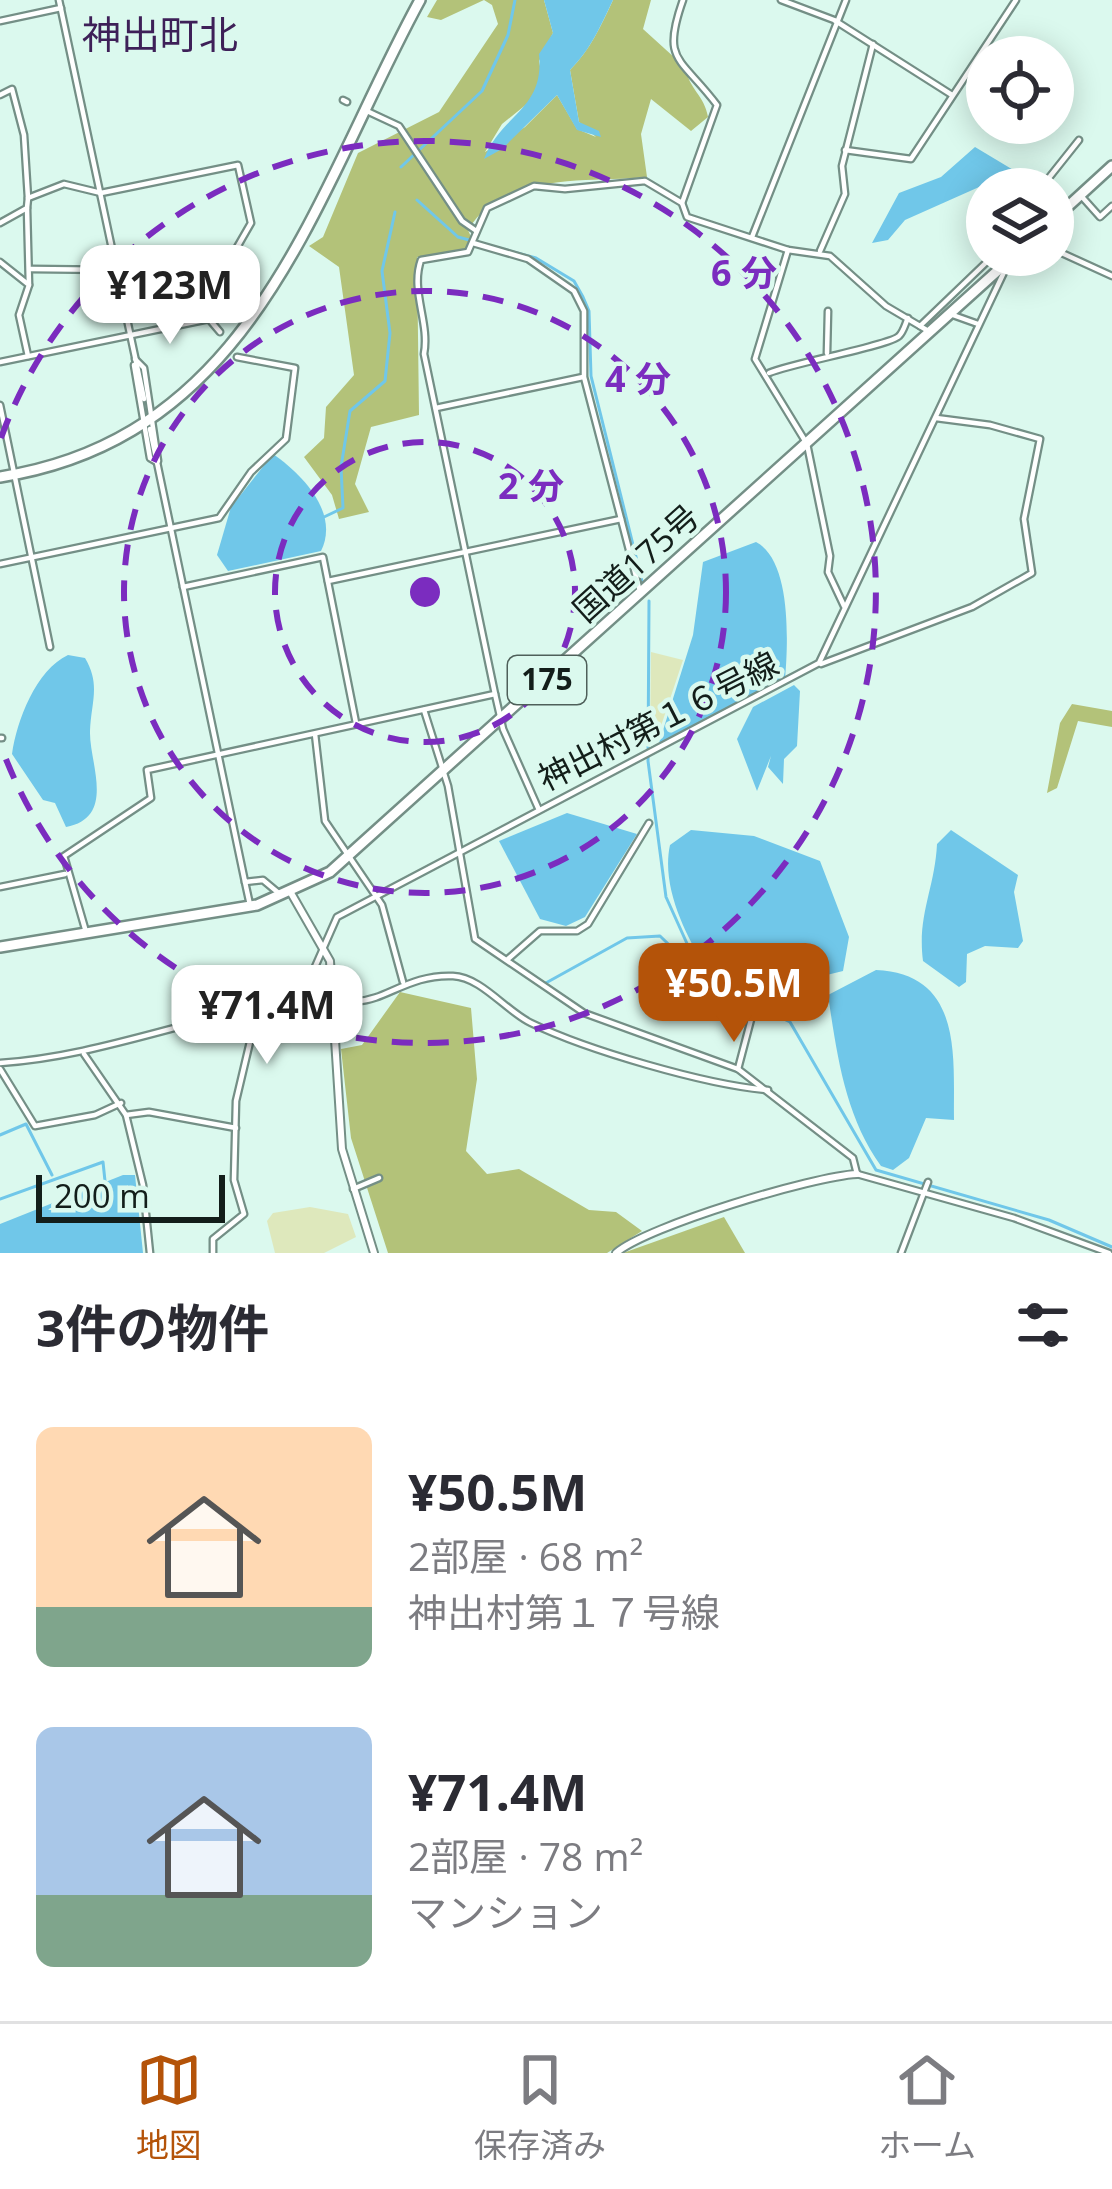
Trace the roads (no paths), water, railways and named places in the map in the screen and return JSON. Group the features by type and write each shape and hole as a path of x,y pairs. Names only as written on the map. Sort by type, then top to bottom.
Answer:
{"highway":[{"path":"0,477 77,456 146,426 212,369 268,298 420,0"},
{"path":"1074,201 1112,166"},
{"name":"国道175号","path":"0,947 250,907 287,895 350,857 807,444 925,329 950,314 991,276"}],"street":[{"path":"683,0 670,38 671,50 717,105 682,203 687,217 788,250 820,253 925,329 974,276"},
{"path":"782,0 834,20 952,95"},
{"path":"752,237 834,20 847,0"},
{"path":"845,150 911,159 1016,0"},
{"path":"0,21 60,4 144,399"},
{"path":"820,253 845,194 845,150 873,44"},
{"path":"0,94 12,89 19,112 31,269 19,315 28,356"},
{"path":"369,112 399,126 462,221 475,230"},
{"path":"1057,168 1079,140"},
{"path":"28,198 75,182 101,193 238,165 251,223 232,256 222,297 206,298 209,319 220,332"},
{"path":"539,810 495,694 424,354 428,333 417,267 421,260 468,252 488,208 534,186 565,189 645,181 682,203"},
{"path":"1080,195 1100,217 1112,206"},
{"path":"0,224 27,208"},
{"path":"473,243 528,259 574,291 584,311 584,377 642,594"},
{"path":"788,250 754,352 807,444 830,556 828,572 846,608"},
{"path":"1074,259 1109,275 1112,265"},
{"path":"0,262 29,286"},
{"path":"31,269 116,270"},
{"name":"神出村第１６号線","path":"300,1001 337,916 819,662 1002,276"},
{"path":"827,353 828,311"},
{"path":"950,314 979,325"},
{"path":"768,373 827,353 885,344 900,335 908,318"},
{"path":"0,362 209,319"},
{"path":"0,564 218,518 251,472 286,439 295,368 237,357"},
{"path":"135,359 144,368 157,462 250,907"},
{"path":"135,359 150,458 157,462"},
{"path":"436,408 584,377"},
{"path":"0,405 50,647"},
{"path":"819,662 831,664 956,614 1032,573 1024,519 1040,440 991,425 936,418"},
{"path":"328,581 621,519"},
{"path":"183,587 322,557 356,725"},
{"path":"86,932 64,856 152,798 147,770 495,694"},
{"path":"424,710 443,776 475,939 584,1013 738,1069 853,1158 857,1174"},
{"path":"315,734 326,820 375,894 403,982"},
{"path":"508,959 540,931 577,931 588,924 649,823"},
{"path":"0,887 68,873"},
{"path":"245,881 263,880 287,895 324,948 333,998 337,1104 353,1190 374,1253"},
{"path":"650,964 680,970 694,982"},
{"path":"121,1103 95,1115 35,1126 0,1066 84,1054 258,1008 333,998 361,1001 403,982 461,977 531,1023 697,1075 768,1090"},
{"path":"213,1253 213,1239 244,1214 234,1180 236,1101 258,1008"},
{"path":"738,1069 754,1008"},
{"path":"84,1054 126,1115 143,1185 150,1253"},
{"path":"697,1075 704,1056"},
{"path":"126,1115 149,1112 236,1128"},
{"path":"616,1253 659,1229 820,1179 857,1174 1109,1253"},
{"path":"353,1190 379,1178"},
{"path":"901,1253 928,1182"}],"water":[{"path":"544,0 613,0 589,46 570,70 579,122 599,131 601,137 577,130 557,95 502,149 484,159 535,88 539,54 553,33"},
{"path":"975,147 1010,168 966,168 966,193 905,220 888,240 872,243 899,193 941,177"},
{"path":"273,454 316,498 326,524 321,551 228,571 217,555 231,507"},
{"path":"756,542 768,552 782,585 787,626 785,680 659,743 693,635 703,562"},
{"path":"68,655 85,658 93,677 90,731 97,787 91,812 66,827 55,803 43,800 12,754 30,697 46,672"},
{"path":"794,685 800,691 797,746 784,759 783,784 768,767 771,756 757,791 737,739 753,707"},
{"path":"567,813 637,834 585,917 566,926 540,919 499,841"},
{"path":"691,830 754,836 820,861 849,937 843,971 794,983 750,962 737,973 705,967 683,924 669,877 670,845"},
{"path":"951,830 1018,875 1014,892 1023,941 1018,948 985,946 967,954 966,982 959,987 923,961 922,945 937,844"},
{"path":"876,970 905,975 925,986 948,1023 952,1046 954,1120 926,1118 909,1158 893,1170 881,1166 851,1106 828,995"},
{"path":"123,1175 135,1175 143,1253 0,1253 0,1224"}],"waterway":[{"path":"401,167 482,91 508,35 515,0"},
{"path":"417,200 458,237 536,258 574,281 589,311 591,376 643,585"},
{"path":"324,517 343,508 341,467 350,411 385,381 390,333 382,271 395,212"},
{"path":"649,601 648,761 666,897 703,979 790,1022 876,1170 1049,1220 1112,1247"},
{"path":"544,984 627,938 660,936 694,969"},
{"path":"697,966 700,972 694,975 691,970 697,966"},
{"path":"0,1135 26,1124 52,1175"},
{"path":"0,1199 103,1162 105,1181"}],"district":[{"name":"神出町北","path":"160,35"}]}
